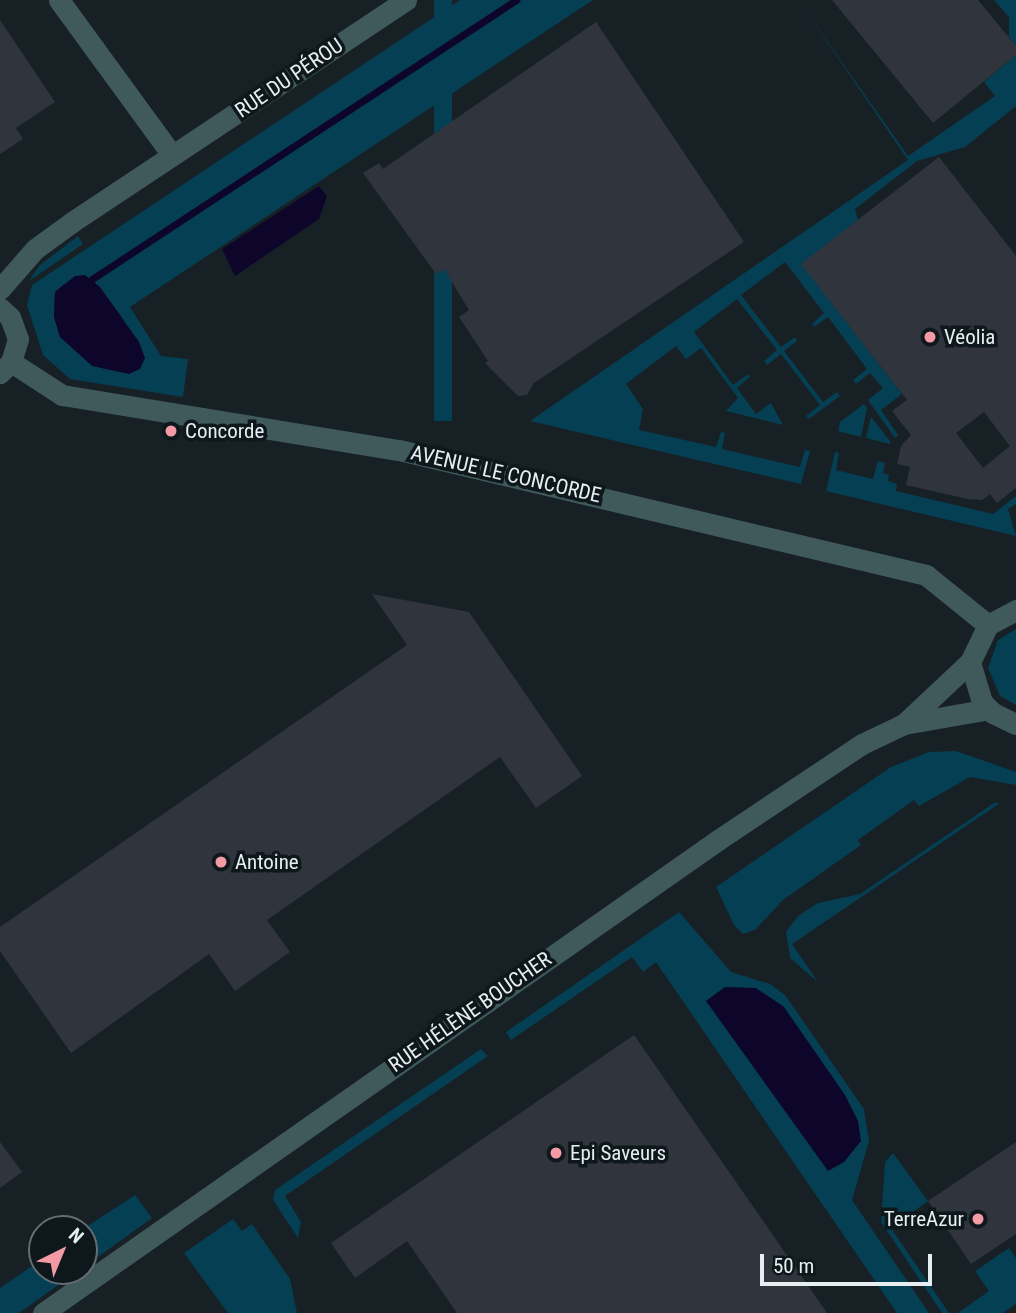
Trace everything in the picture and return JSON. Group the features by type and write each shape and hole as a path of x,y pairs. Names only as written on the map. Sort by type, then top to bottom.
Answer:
{"street":[{"path":"59,0 172,155"},
{"name":"RUE DU PÉROU","path":"0,289 35,249 407,0"},
{"path":"0,307 15,327 18,339 6,367"},
{"name":"AVENUE LE CONCORDE","path":"6,367 62,395 399,450 926,575 988,625"},
{"path":"988,625 1016,610"},
{"name":"RUE HÉLÈNE BOUCHER","path":"904,724 970,662 988,625"},
{"path":"970,662 975,689 989,709 1016,724"},
{"name":"RUE HÉLÈNE BOUCHER","path":"43,1313 718,840 862,744 904,724 989,709"}],"shaded area":[{"path":"434,0 452,0 452,421 434,421"},
{"path":"460,0 593,0 130,307 161,356 188,359 183,397 70,379 43,355 27,305 32,285","holes":["92,279 122,317 60,337 54,317 55,292 64,284"]},
{"path":"798,0 908,156 995,96 984,82 1016,55 1016,106 965,147 917,161 855,209 858,220 802,264 902,394 881,410 898,435 895,438 868,400 883,388 870,373 856,384 853,380 867,369 828,317 814,327 812,324 824,313 785,262 741,295 781,347 795,337 797,341 784,351 823,402 837,392 840,396 809,419 806,416 820,405 781,354 767,365 764,361 777,350 737,299 694,332 733,385 748,374 750,377 737,388 756,414 771,403 783,425 726,411 738,398 701,348 686,359 676,346 626,384 643,409 639,430 716,447 721,432 725,433 722,449 800,467 805,450 810,451 801,484 530,421 908,160"},
{"path":"994,0 1016,0 1016,46 1009,37 1009,17"},
{"path":"319,186 327,196 319,219 235,276 222,249"},
{"path":"78,236 83,244 29,281 39,266"},
{"path":"85,275 100,287 139,342 145,358 140,369 129,374 92,366 60,337 54,317 55,292 75,276"},
{"path":"864,404 867,408 861,437 838,431 840,422"},
{"path":"871,417 890,441 890,444 866,438"},
{"path":"835,452 839,453 836,470 873,479 878,461 885,463 883,473 889,475 888,481 897,484 896,491 993,514 1016,496 1016,504 1008,509 1016,536 826,491"},
{"path":"1016,629 1016,705 1000,696 988,668 998,640"},
{"path":"956,751 1016,772 1016,785 970,777 919,806 914,800 858,840 861,845 783,900 755,930 743,934 734,925 716,887 891,767 929,752"},
{"path":"994,803 1000,803 792,944 818,982 790,958 786,932 798,916 818,903 860,894"},
{"path":"679,912 731,972 770,984 785,995 864,1109 869,1141 852,1200 929,1313 897,1313 656,962 643,972 632,957 511,1040 506,1032"},
{"path":"725,987 756,988 784,1007 845,1095 858,1121 861,1141 844,1162 828,1171 706,1001"},
{"path":"481,1049 488,1056 285,1196 301,1222 298,1238 273,1200 275,1190"},
{"path":"893,1153 928,1201 891,1228 949,1313 942,1313 881,1222 885,1162"},
{"path":"135,1195 152,1218 98,1257 98,1219"},
{"path":"233,1219 242,1231 252,1224 290,1279 297,1313 228,1313 184,1253"},
{"path":"1009,1248 1016,1258 1016,1304 1003,1313 958,1313 989,1291 975,1271"},
{"path":"28,1269 28,1285 58,1285 19,1313 0,1313 0,1288"}],"building":[{"path":"832,0 978,0 1016,46 1016,55 933,123"},
{"path":"0,20 55,102 16,128 23,139 0,154"},
{"path":"596,22 744,242 534,383 527,395 518,396 485,363 488,361 459,317 469,310 444,269 436,274 363,173 379,163 383,169"},
{"name":"Véolia","path":"939,157 1016,256 1016,488 997,503 990,494 982,500 968,499 906,485 910,467 897,464 901,446 911,435 892,411 907,400 801,264","holes":["984,412 1010,446 983,468 956,433"]},
{"name":"Antoine","path":"372,594 469,612 582,776 536,808 500,757 267,920 290,952 235,991 209,954 71,1053 0,951 0,927 407,645"},
{"path":"634,1035 827,1313 457,1313 407,1241 355,1278 331,1243"},
{"path":"0,1142 22,1172 0,1188"},
{"name":"TerreAzur","path":"1016,1142 1016,1234 971,1264 928,1201"}],"waterway":[{"path":"92,279 516,0"}],"place":[{"name":"Véolia","path":"930,337"},
{"name":"Concorde","path":"171,431"},
{"name":"Antoine","path":"221,862"},
{"name":"Epi Saveurs","path":"556,1153"},
{"name":"TerreAzur","path":"978,1219"}]}
